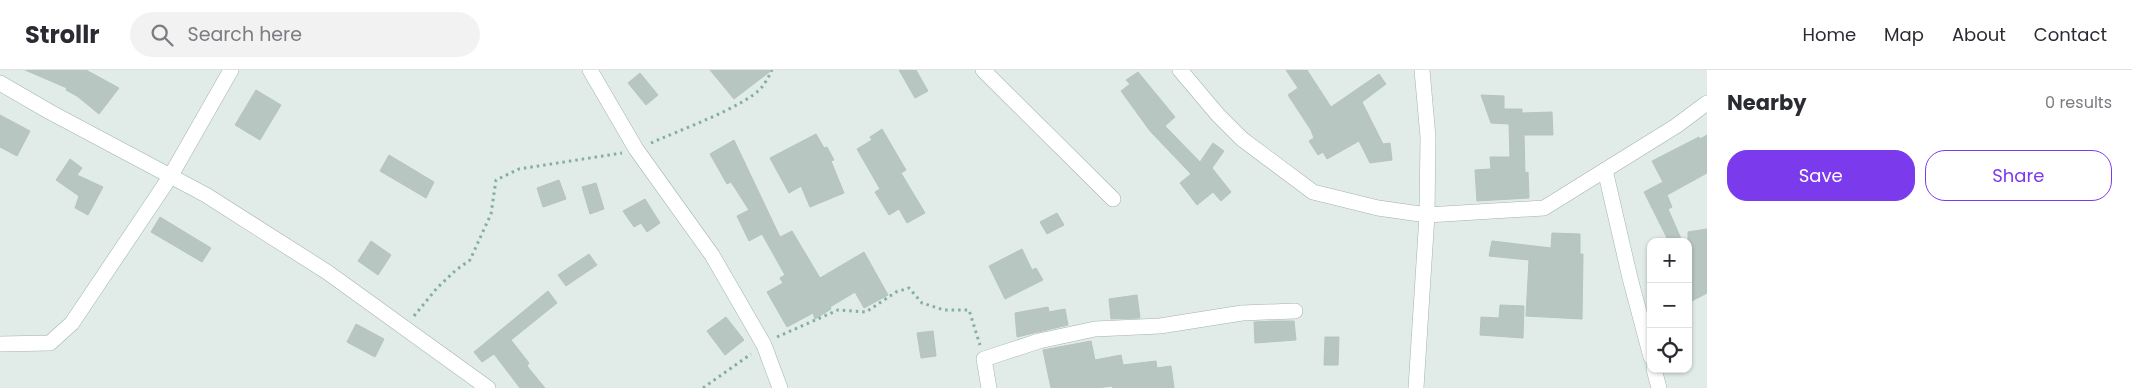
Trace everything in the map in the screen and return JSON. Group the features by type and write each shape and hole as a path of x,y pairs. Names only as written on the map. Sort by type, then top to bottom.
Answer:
{"street":[{"path":"0,344 50,343 72,324 170,177 231,70"},
{"path":"590,70 636,148 712,255 764,345 780,388"},
{"path":"983,70 1113,199"},
{"path":"1180,70 1218,115 1242,139 1313,192 1378,208 1428,215 1544,208 1676,126 1707,103"},
{"path":"1416,388 1428,215 1428,137 1422,70"},
{"path":"0,82 50,112 206,195 328,272 488,388"},
{"path":"1605,170 1647,342"},
{"path":"989,388 984,359 1039,341 1095,329 1160,326 1242,314 1295,311"},
{"path":"1655,373 1659,388"}],"path":[{"path":"403,328 437,288 470,260 491,214 496,180 519,169 620,154 636,148 710,118 742,101 761,88 772,70"},
{"path":"703,388 780,335 838,310 866,312 896,292 908,288 922,303 944,310 969,310 984,359"}],"building":[{"path":"25,70 86,70 119,88 99,114 77,96 66,90 67,88"},
{"path":"710,70 772,70 734,99"},
{"path":"899,70 916,70 928,91 915,98"},
{"path":"1286,70 1307,70 1331,107 1379,74 1386,84 1362,102 1383,144 1390,143 1392,160 1370,163 1359,141 1327,159 1323,152 1318,155 1309,141 1314,138 1311,130 1288,95 1298,88"},
{"path":"1138,72 1175,117 1165,126 1200,162 1213,143 1224,151 1212,168 1231,192 1221,201 1213,192 1197,205 1180,183 1191,174 1150,131 1121,91 1130,84 1126,80"},
{"path":"640,73 658,95 646,105 628,83"},
{"path":"256,90 281,105 260,140 235,125"},
{"path":"1481,95 1504,96 1504,109 1522,109 1522,113 1552,112 1553,135 1524,135 1525,173 1528,172 1529,198 1477,201 1475,170 1491,169 1490,157 1510,157 1509,124 1491,123"},
{"path":"0,115 30,131 17,156 0,147"},
{"path":"882,129 906,170 901,173 925,213 907,223 899,209 889,215 875,192 880,189 857,149 872,140 870,137"},
{"path":"816,134 824,148 827,147 834,160 831,161 844,193 810,207 801,186 789,193 770,158"},
{"path":"1707,135 1707,173 1667,195 1672,207 1668,209 1681,238 1667,238 1644,192 1663,182 1652,161 1699,137 1700,139"},
{"path":"734,140 780,237 792,231 820,278 864,252 888,295 864,308 855,292 830,307 831,309 815,319 813,313 787,327 767,292 783,283 780,278 785,275 762,234 749,241 737,216 749,210 731,182 727,184 710,154"},
{"path":"389,155 434,182 426,198 380,171"},
{"path":"70,159 82,168 77,175 103,187 88,215 75,208 79,196 56,180"},
{"path":"559,180 566,199 543,207 537,188"},
{"path":"596,183 604,209 590,214 582,187"},
{"path":"645,199 660,223 647,232 641,223 634,227 623,211"},
{"path":"1057,213 1064,225 1047,234 1040,222"},
{"path":"160,217 211,248 202,262 151,232"},
{"path":"1707,229 1707,293 1692,301 1692,238 1688,238 1688,232"},
{"path":"1552,233 1580,234 1580,254 1583,254 1582,319 1526,316 1529,260 1489,256 1492,241 1551,248"},
{"path":"371,241 391,255 378,275 358,261"},
{"path":"1022,249 1032,270 1036,268 1043,280 1005,299 989,266"},
{"path":"589,254 597,265 566,286 558,275"},
{"path":"548,291 557,303 511,340 529,363 527,366 545,388 520,388 494,354 482,362 474,352"},
{"path":"1137,295 1140,318 1111,319 1109,299"},
{"path":"1500,305 1524,306 1523,338 1480,335 1481,317 1499,318"},
{"path":"1048,307 1049,312 1065,309 1068,325 1017,337 1015,313"},
{"path":"726,317 744,340 725,355 707,331"},
{"path":"1294,321 1296,340 1255,343 1254,322"},
{"path":"356,324 384,339 375,357 347,342"},
{"path":"933,331 936,356 921,358 917,333"},
{"path":"1325,337 1339,337 1338,365 1324,365"},
{"path":"1091,341 1095,360 1121,355 1123,365 1156,361 1157,368 1171,366 1174,388 1113,388 1112,386 1097,388 1051,388 1043,350"}]}
